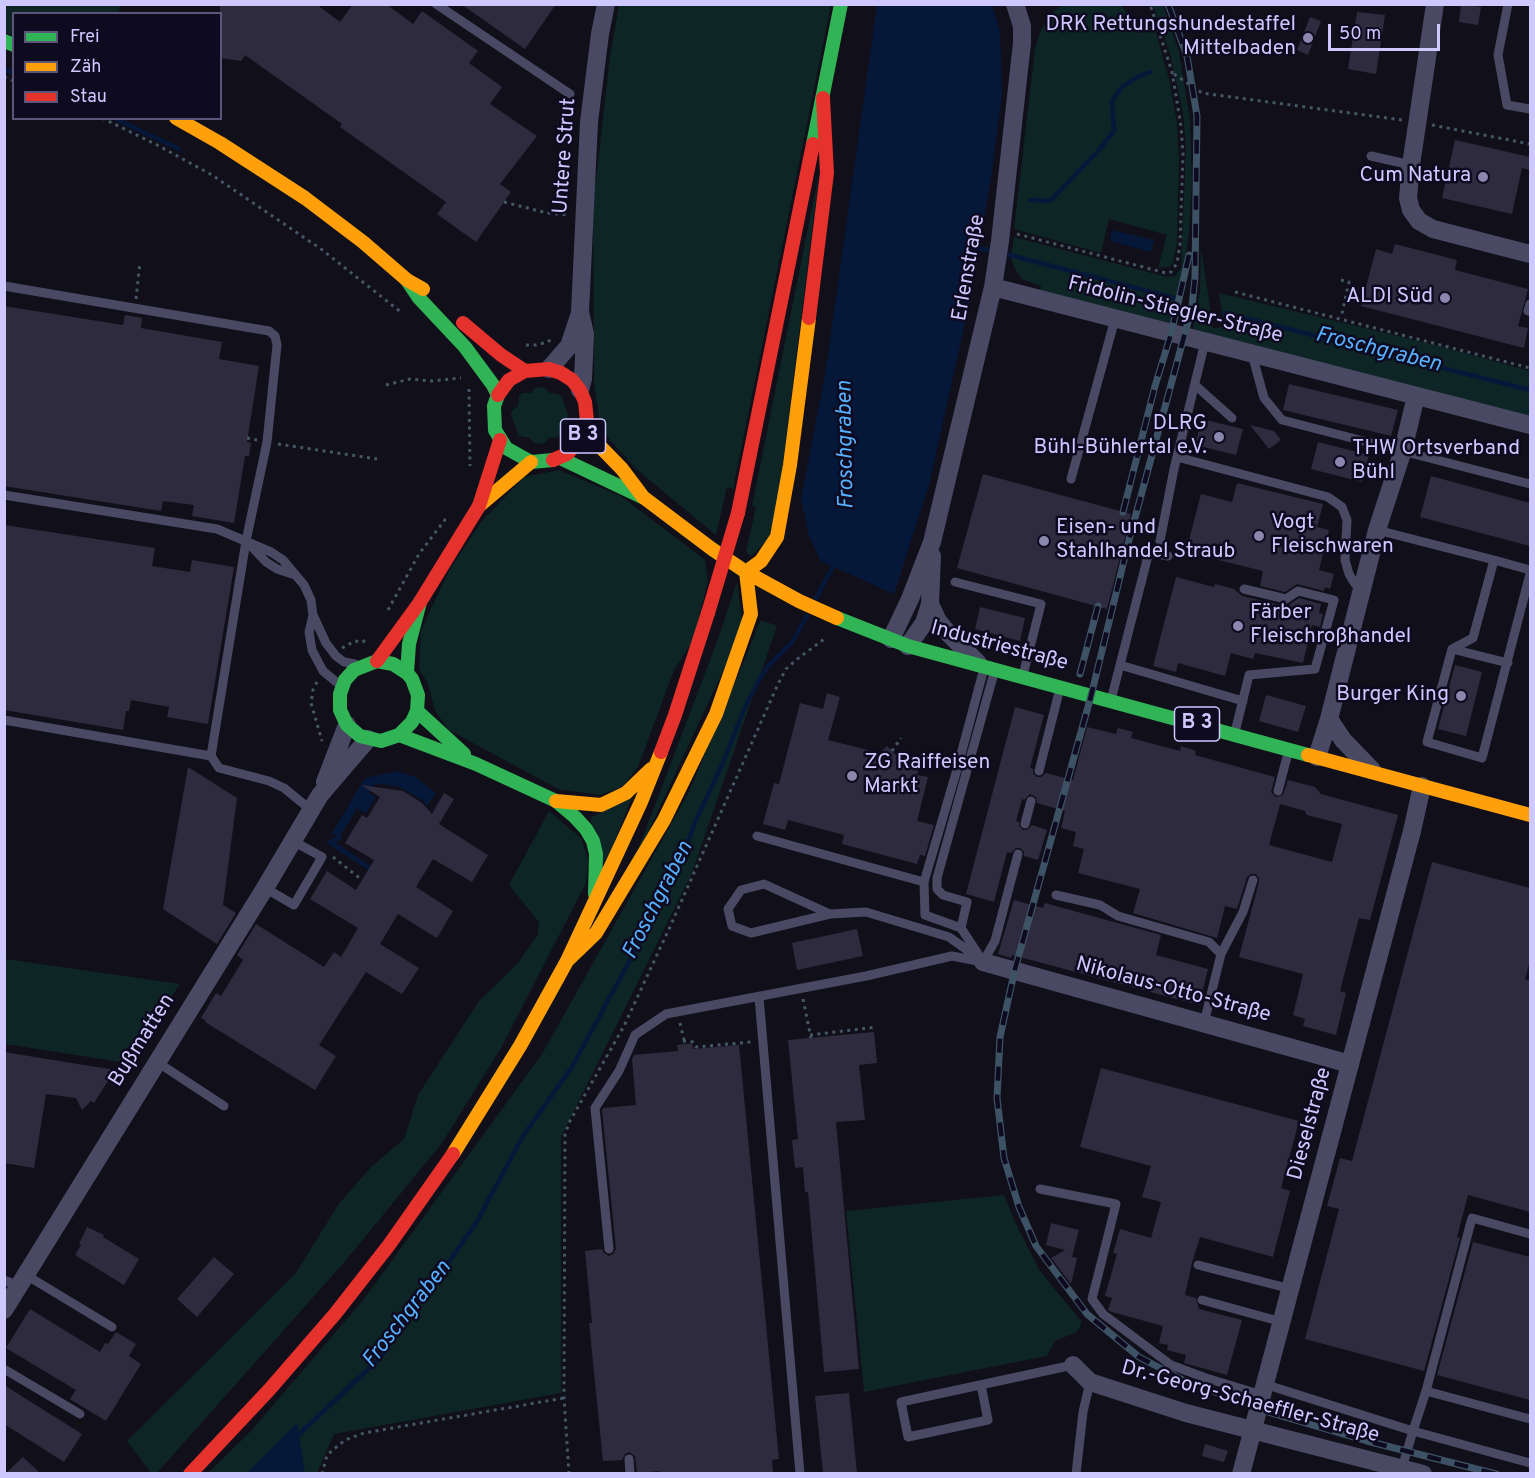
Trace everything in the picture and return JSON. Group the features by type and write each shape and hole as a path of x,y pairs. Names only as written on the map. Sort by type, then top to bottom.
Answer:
{"main road":[{"path":"190,1473 277,1382 335,1314 456,1150 520,1046 567,962 619,853 657,764 708,613 738,513 841,4"},
{"path":"780,555 777,537 791,453 827,172 823,98"},
{"path":"180,120 220,143 305,198 363,242 406,280 426,291 501,355 525,371"},
{"path":"406,280 419,298 465,347 483,370 498,395"},
{"path":"377,661 420,602 479,506 500,440 493,418 498,395 509,380 525,371 549,369"},
{"name":"B 3","path":"500,440 514,454 531,462 551,461 573,450 585,431 587,411 580,390 572,380 549,369"},
{"name":"B 3","path":"585,431 622,469 644,497"},
{"name":"B 3","path":"560,458 607,482 644,497"},
{"path":"479,506 531,462"},
{"name":"Industriestraße","path":"644,497 746,572 822,612 908,646 1530,815"},
{"path":"567,962 596,933 664,820 716,714 751,614 746,572 761,561 777,537"},
{"path":"751,614 770,605 799,601 788,578"},
{"path":"407,673 409,644 420,602"},
{"path":"377,661 393,664 407,673 418,695 417,711 412,722 399,735 381,741 360,736 347,725 340,710 340,694 349,675 360,666 377,661"},
{"path":"417,711 476,764"},
{"path":"399,735 476,764 556,801 582,823 593,841 596,854 595,903"},
{"path":"556,801 590,806 601,805 626,793 657,764"}],"street":[{"name":"Untere Strut","path":"549,369 569,346 580,312 589,122 606,4"},
{"path":"1436,4 1412,165 1408,198 1411,210 1419,221 1433,229 1530,254"},
{"name":"Erlenstraße","path":"891,639 910,599 932,542 994,279 1001,236 1022,43 1019,6"},
{"name":"Fridolin-Stiegler-Straße","path":"994,279 1115,319 1530,425"},
{"name":"Untere Strut","path":"580,312 585,334 583,379 580,390"},
{"path":"1317,757 1377,530 1403,450 1416,396"},
{"name":"Erlenstraße","path":"908,646 924,623 930,604 932,542"},
{"path":"930,604 938,621 964,651 990,670"},
{"name":"Industriestraße","path":"1329,718 1342,740 1373,772"},
{"name":"Bußmatten","path":"4,1310 16,1280 157,1062 316,802 347,725"},
{"name":"Bußmatten","path":"316,802 368,739"},
{"name":"Dieselstraße","path":"1241,1473 1253,1428 1269,1389 1290,1290 1422,786"},
{"name":"Nikolaus-Otto-Straße","path":"983,962 1350,1064"},
{"name":"Dr.-Georg-Schaeffler-Straße","path":"1073,1365 1090,1382 1185,1417 1253,1428 1368,1463 1423,1473"}],"lane":[{"path":"436,4 570,94"},
{"path":"1508,4 1498,55 1507,105 1530,109"},
{"path":"1371,156 1412,165"},
{"path":"4,286 269,331 276,336 267,442 246,541 211,756 219,768 269,781 316,802"},
{"path":"1071,479 1115,319"},
{"path":"1160,541 1205,342"},
{"path":"1252,354 1264,398 1282,420 1530,484"},
{"path":"1195,385 1232,418"},
{"path":"1177,458 1328,497 1342,507 1347,520 1346,560 1349,574 1355,584 1364,586"},
{"path":"4,495 217,529 246,541 266,562 277,569 294,574 304,585 311,600 313,615 326,643 336,656 345,662 360,666"},
{"path":"1377,530 1494,560 1530,572 1482,758 1427,742 1452,649 1473,638 1494,560"},
{"path":"1110,701 1149,552 1168,556"},
{"path":"955,582 1041,604 1022,678"},
{"path":"1235,734 1249,675 1315,669 1334,600 1298,591 1286,599 1244,589"},
{"path":"313,615 309,632 312,650 323,671 342,687"},
{"path":"1452,649 1508,663"},
{"path":"1120,665 1243,701"},
{"path":"983,962 961,928 925,915 924,882 956,773 990,670"},
{"path":"961,928 967,902 943,895 937,888 937,878 990,670"},
{"path":"1039,771 1060,688"},
{"path":"4,720 211,756"},
{"path":"1278,791 1290,749"},
{"path":"1025,824 1031,801"},
{"path":"757,836 924,882"},
{"path":"265,888 294,905 322,857 293,841"},
{"path":"983,962 994,941 1018,854"},
{"path":"1204,1023 1221,954 1243,912 1253,879"},
{"path":"830,914 764,884 741,890 728,909 732,926 751,933 830,914 867,912 949,937 983,962"},
{"path":"1056,894 1100,905 1119,916 1209,942 1221,954"},
{"path":"609,1249 595,1108 619,1071 635,1035 666,1014 759,997 952,956 983,962"},
{"path":"759,997 800,1473"},
{"path":"157,1062 224,1106"},
{"path":"1040,1189 1116,1204 1092,1299 1103,1314 1171,1365 1206,1378 1269,1389 1530,1463"},
{"path":"1402,1468 1426,1391 1472,1218 1530,1234"},
{"path":"1198,1265 1290,1290"},
{"path":"16,1280 112,1327"},
{"path":"1202,1300 1282,1322"},
{"path":"981,1385 988,1420 908,1437 900,1402 1073,1365"},
{"path":"4,1369 80,1414"},
{"path":"1076,1473 1083,1412 1090,1382"},
{"path":"1426,1391 1530,1419"},
{"path":"629,1459 630,1473"}],"path":[{"path":"1001,236 1166,273 1171,272 1177,264 1180,244 1183,154 1181,126 1172,72 1150,4"},
{"path":"1172,72 1202,93 1407,121"},
{"path":"106,120 212,175 321,249 408,319"},
{"path":"1429,124 1530,144"},
{"path":"504,202 547,213 568,215 569,205"},
{"path":"136,298 140,262"},
{"path":"1341,280 1349,282 1341,318"},
{"path":"1235,292 1530,368"},
{"path":"501,355 514,345 536,345 548,342 555,335"},
{"path":"462,374 468,381 470,473"},
{"path":"386,385 410,379 432,381 458,377 468,381"},
{"path":"270,442 377,459"},
{"path":"387,611 419,555 448,516"},
{"path":"336,656 348,644 355,641 363,642 370,636"},
{"path":"323,671 313,690 311,703 323,743"},
{"path":"892,751 901,738"},
{"path":"322,857 331,857 362,880"},
{"path":"801,988 810,1037 877,1027"},
{"path":"678,1012 684,1043 693,1042 696,1047 762,1041"},
{"path":"322,1473 327,1455 345,1440 364,1433 564,1398"}],"green space":[{"path":"5,5 120,5 119,12 12,12 12,36 5,32"},
{"path":"619,5 831,5 733,489 727,487 716,535 636,469 604,433 599,418 594,383 593,206 610,56"},
{"path":"1062,5 1121,5 1134,24 1152,26 1156,32 1170,83 1177,123 1179,160 1177,243 1173,263 1169,267 1158,268 1167,235 1109,219 1101,253 1014,229 1035,48 1040,32 1050,15"},
{"path":"1153,5 1163,5 1179,52 1190,120 1192,182 1189,233 1170,327 1040,291 1041,286 1022,279 1011,258 1014,237 1167,277 1175,276 1181,268 1186,146 1183,113 1170,54"},
{"path":"820,168 774,533 751,556 746,552 756,507 752,506"},
{"path":"1201,247 1213,328 1224,327 1219,293 1439,346 1530,371 1530,419 1192,333 1200,291"},
{"path":"540,387 562,397 569,418 562,425 563,431 558,437 548,438 545,443 536,444 529,438 519,436 511,415 512,410 518,406 522,393 531,393 535,388"},
{"path":"559,470 621,496 705,560 708,580 694,639 674,670 638,767 622,787 600,795 558,789 449,730 435,711 428,684 419,669 421,630 449,571 481,522 524,477"},
{"path":"737,582 743,628 630,871 718,639"},
{"path":"761,620 777,626 692,873 561,1137 561,1393 334,1434 317,1473 207,1474 251,1431 364,1299 542,1054 689,792"},
{"path":"632,797 605,867 590,818"},
{"path":"549,811 581,838 588,860 586,883 501,1048 442,1143 347,1259 157,1473 151,1473 127,1441 296,1273 338,1205 371,1167 404,1139 418,1095 479,1001 518,963 538,934 539,922 509,885"},
{"path":"5,959 180,984 127,1063 5,1044"},
{"path":"1004,1195 1040,1271 1082,1322 1077,1332 1055,1341 1047,1356 864,1392 846,1211"}],"water":[{"path":"877,5 992,5 1000,31 1002,94 972,292 929,485 894,594 821,561 809,536 801,499 826,369"},
{"path":"1112,230 1154,240 1151,252 1110,241"},
{"path":"398,771 415,777 436,793 427,806 422,800 402,788 384,784 373,785 369,793 376,797 366,813 357,808 339,838 332,833 365,778"},
{"path":"297,1423 305,1473 247,1473"}],"building":[{"path":"220,4 316,4 340,22 353,4 386,4 413,24 422,11 478,51 469,63 502,87 490,104 537,136 500,184 511,192 476,242 437,214 446,202 340,127 342,124 245,55 241,61 222,58 222,12 220,12"},
{"path":"461,4 556,4 525,49"},
{"path":"1461,4 1481,7 1478,25 1459,22"},
{"path":"1357,12 1385,15 1376,74 1348,69"},
{"name":"DRK Rettungshundestaffel Mittelbaden","path":"1310,17 1321,21 1308,55 1297,50"},
{"name":"Cum Natura","path":"1455,140 1530,157 1530,170 1522,168 1512,214 1442,198"},
{"name":"ALDI Süd","path":"1395,244 1457,260 1455,270 1528,289 1518,326 1528,328 1524,348 1361,306 1376,249 1392,254"},
{"path":"4,306 123,325 125,315 142,318 141,328 222,342 219,359 259,366 247,442 251,443 249,456 245,456 234,523 192,516 194,505 163,501 161,511 4,486"},
{"path":"1289,384 1398,410 1391,436 1283,410"},
{"name":"DLRG Bühl-Bühlertal e.V.","path":"1202,419 1243,429 1236,455 1195,445"},
{"path":"1250,425 1274,431 1281,440 1269,449"},
{"name":"THW Ortsverband Bühl","path":"1318,442 1369,455 1362,482 1311,469"},
{"name":"Eisen- und Stahlhandel Straub","path":"983,474 1131,514 1107,609 957,568"},
{"path":"1431,476 1530,503 1530,546 1420,517"},
{"name":"Vogt Fleischwaren","path":"1237,483 1323,504 1317,527 1329,530 1319,570 1334,574 1330,589 1325,587 1324,591 1297,584 1285,592 1260,586 1263,571 1186,552 1201,494 1232,502"},
{"path":"4,525 155,548 152,566 190,572 192,560 234,567 208,724 167,717 169,707 131,700 129,711 126,711 123,730 4,710"},
{"name":"Färber Fleischroßhandel","path":"1176,577 1214,587 1215,584 1234,589 1242,596 1284,606 1299,598 1321,604 1319,613 1323,614 1320,627 1312,625 1303,663 1255,653 1253,659 1231,653 1225,676 1178,663 1176,672 1153,666"},
{"name":"Eisen- und Stahlhandel Straub","path":"980,607 1025,618 1020,641 975,629"},
{"name":"Burger King","path":"1455,665 1482,672 1466,736 1438,729"},
{"path":"827,693 840,697 828,740 880,753 887,746 900,759 920,764 917,775 928,777 917,821 934,825 925,856 920,855 917,864 842,844 844,835 788,820 785,830 763,824 774,783 779,784 800,703 823,709"},
{"path":"1266,695 1306,706 1298,732 1259,721"},
{"path":"1015,707 1044,715 1030,768 1037,777 1046,773 1073,780 1087,727 1116,734 1118,728 1133,732 1131,738 1180,751 1181,746 1196,751 1195,755 1275,777 1271,792 1276,797 1283,795 1288,780 1315,787 1321,794 1398,815 1370,920 1359,918 1340,991 1346,993 1336,1035 1303,1026 1305,1019 1293,1015 1303,974 1239,957 1259,882 1256,874 1247,877 1237,909 1225,906 1217,938 1133,913 1140,889 1078,873 1084,849 1073,846 1076,832 1061,828 1065,811 1037,803 1036,797 1030,794 1024,800 1022,799 1016,821 1023,830 1027,830 1032,825 1047,830 1038,860 1024,856 1020,848 1016,848 1011,853 1007,852 994,902 966,894","holes":["1280,804 1305,811 1307,815 1342,824 1332,862 1269,845"]},
{"path":"188,767 237,798 223,905 236,913 217,944 163,909"},
{"path":"361,785 403,791 422,803 432,814 444,793 454,799 439,824 488,855 472,882 433,859 416,887 453,911 437,938 398,914 380,944 419,968 402,994 366,972 319,1045 336,1056 315,1090 201,1018 216,993 221,996 243,960 237,955 256,924 324,967 334,952 341,957 358,928 310,899 327,871 356,890 374,860 345,843 362,815 367,818 380,797"},
{"path":"1432,862 1530,888 1530,960 1525,980 1530,980 1530,1212 1468,1195 1457,1237 1460,1238 1424,1371 1305,1339 1339,1209 1327,1206 1340,1158 1352,1161"},
{"path":"1014,900 1043,908 1045,903 1161,935 1156,955 1208,969 1199,1005 1012,955 1011,958 998,954"},
{"path":"857,929 863,956 797,970 792,943"},
{"path":"874,1032 877,1063 859,1065 865,1120 836,1122 859,1369 824,1372 808,1192 805,1192 803,1167 795,1168 792,1140 798,1139 788,1040"},
{"path":"692,1044 693,1049 739,1045 779,1459 772,1460 773,1472 660,1473 660,1471 637,1473 635,1456 629,1452 622,1460 603,1461 589,1323 592,1323 585,1251 602,1249 609,1256 616,1249 602,1110 603,1108 636,1105 632,1059 634,1055 678,1051 677,1045"},
{"path":"4,1052 115,1070 94,1103 91,1101 82,1110 76,1098 46,1094 34,1168 4,1163"},
{"path":"1101,1068 1299,1121 1281,1188 1290,1191 1273,1257 1200,1237 1192,1263 1185,1295 1196,1298 1199,1309 1242,1320 1227,1375 1184,1363 1186,1355 1167,1350 1168,1345 1159,1343 1163,1326 1108,1310 1112,1298 1105,1296 1117,1254 1113,1253 1120,1229 1151,1238 1161,1202 1142,1197 1151,1166 1080,1147"},
{"path":"1051,1223 1079,1230 1072,1257 1077,1258 1071,1284 1051,1258 1065,1250 1046,1245"},
{"path":"87,1227 104,1235 103,1237 139,1259 124,1285 75,1255"},
{"path":"1473,1242 1530,1257 1530,1400 1437,1375"},
{"path":"214,1257 234,1274 197,1317 177,1299"},
{"path":"30,1309 100,1352 116,1332 136,1344 129,1356 141,1364 106,1421 70,1399 76,1390 6,1348"},
{"path":"4,1385 82,1434 64,1462 4,1424"},
{"path":"849,1393 857,1473 823,1473 815,1396"},
{"path":"1205,1444 1228,1451 1224,1462 1202,1456"},
{"path":"23,1457 40,1473 6,1473"}],"waterway":[{"path":"4,69 12,72"},
{"path":"1030,200 1050,201 1099,150 1114,131 1112,101 1121,88 1137,77 1150,72"},
{"path":"118,120 179,149"},
{"name":"Froschgraben","path":"973,247 994,251"},
{"name":"Froschgraben","path":"1002,253 1174,298"},
{"name":"Froschgraben","path":"1225,313 1530,390"},
{"name":"Froschgraben","path":"816,598 835,563"},
{"name":"Froschgraben","path":"295,1438 379,1359 403,1314 435,1282 476,1223 523,1136 572,1067 676,875 695,822 758,682 768,666 792,642 807,616"},
{"path":"339,838 330,842 368,867"}],"railway":[{"path":"1168,4 1187,56 1197,116 1195,277 1192,307 1129,540 1091,696 1015,969 1000,1037 997,1098 1004,1158 1019,1207 1036,1246 1087,1314 1139,1357 1183,1380 1271,1413 1367,1441 1496,1474"},
{"path":"1123,512 1155,386 1171,334 1189,255"},
{"path":"1080,674 1098,606"}],"traffic: fast":[{"path":"813,144 841,4"},
{"path":"4,41 12,44"},
{"path":"407,280 419,298 465,347 493,385 498,395 494,406 495,430 506,448 531,462 553,460"},
{"path":"560,458 642,497"},
{"path":"407,673 393,664 377,661 354,670 345,680 340,694 340,710 347,725 360,736 381,741 399,735 412,722 417,711 418,695 407,673 409,644 420,602"},
{"path":"837,618 908,646 1308,755"},
{"path":"417,711 464,754"},
{"path":"399,735 476,764 556,801 575,817 593,841 596,854 595,894"}],"traffic: slow":[{"path":"180,120 220,143 305,198 363,242 407,280 423,289"},
{"path":"746,572 761,561 777,537 790,465 809,318"},
{"path":"585,431 622,469 643,497 712,549 746,572 799,601 837,618"},
{"path":"479,506 531,462"},
{"path":"567,961 596,933 664,820 716,714 751,614 746,572"},
{"path":"453,1154 520,1046 567,961 641,802 661,752"},
{"path":"1308,755 1530,815"},
{"path":"556,801 601,805 626,793 651,769"}],"traffic: jam":[{"path":"809,318 827,173 823,98"},
{"path":"738,513 813,144"},
{"path":"463,323 501,355 525,371"},
{"path":"498,395 509,380 525,371 549,369 572,380 580,390 585,402 587,421 582,438 567,454 553,460"},
{"path":"377,661 420,602 479,506 500,440"},
{"path":"708,613 738,513"},
{"path":"661,752 708,613"},
{"path":"190,1474 269,1390 335,1314 389,1245 453,1154"}],"place":[{"name":"DRK Rettungshundestaffel Mittelbaden","path":"1308,38"},
{"name":"Cum Natura","path":"1483,177"},
{"name":"ALDI Süd","path":"1445,298"},
{"name":"DLRG Bühl-Bühlertal e.V.","path":"1219,437"},
{"name":"THW Ortsverband Bühl","path":"1340,462"},
{"name":"Vogt Fleischwaren","path":"1259,536"},
{"name":"Eisen- und Stahlhandel Straub","path":"1044,541"},
{"name":"Färber Fleischroßhandel","path":"1238,626"},
{"name":"Burger King","path":"1461,696"},
{"name":"ZG Raiffeisen Markt","path":"852,776"}]}
